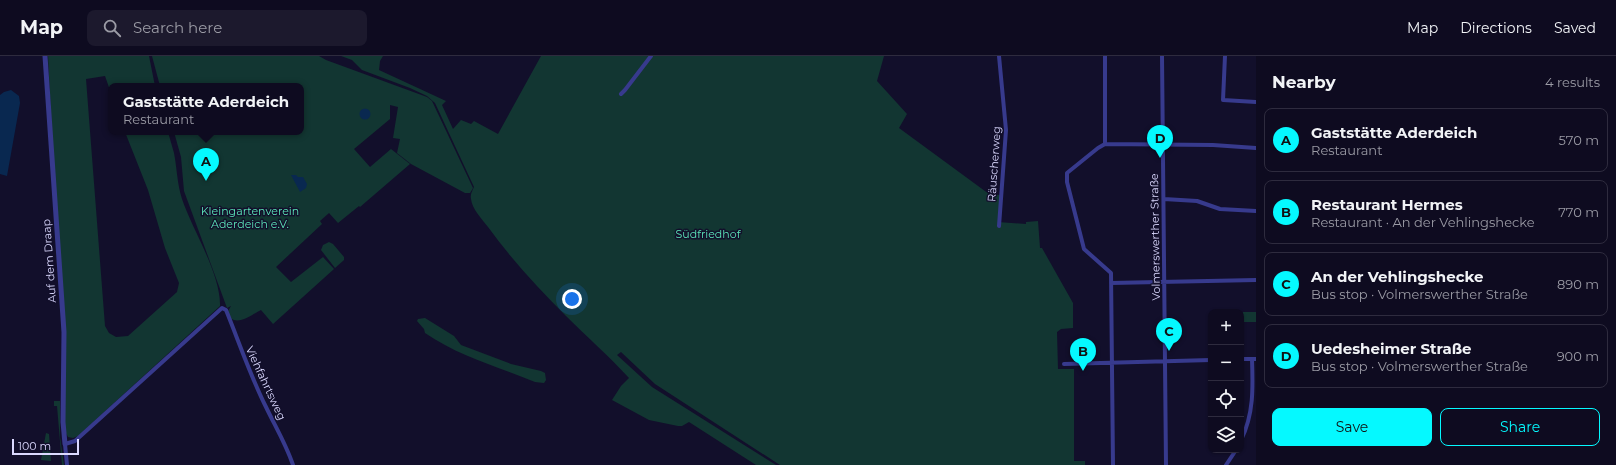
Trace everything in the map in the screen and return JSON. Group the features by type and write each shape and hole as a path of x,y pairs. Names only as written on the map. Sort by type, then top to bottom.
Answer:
{"street":[{"name":"Auf dem Draap","path":"45,56 64,332 63,422 67,465"},
{"path":"621,94 651,56"},
{"name":"Räuscherweg","path":"999,56 1006,130 999,226"},
{"path":"1105,56 1105,144"},
{"name":"Volmerswerther Straße","path":"1162,56 1166,465"},
{"path":"1226,56 1223,100 1256,102"},
{"path":"1113,465 1111,273 1084,249 1067,180 1068,171 1105,144 1213,145 1256,148"},
{"path":"1164,199 1197,201 1220,209 1256,211"},
{"path":"1111,283 1256,280"},
{"name":"Viehfahrtsweg","path":"64,444 75,441 219,309 225,308 243,356 266,407 285,442 294,465"},
{"path":"1244,432 1252,401 1254,359"},
{"path":"1064,364 1208,360"},
{"path":"1226,465 1234,453"}],"green space":[{"path":"48,56 149,56 154,83 108,83 108,84 105,76 86,79 105,326 109,333 116,337 128,336 177,292 179,283 165,248 148,190 126,135 169,135 174,153 182,199 216,280 220,306 78,436 73,438 68,437 65,431 65,395"},
{"name":"Kleingartenverein Aderdeich e.V.","path":"152,56 319,56 326,60 427,97 432,101 473,188 470,193 465,193 411,164 397,153 400,139 393,138 398,107 390,105 390,119 354,149 370,167 391,149 410,164 360,207 359,206 338,223 329,213 320,221 322,224 276,267 291,282 323,257 334,269 273,324 261,310 243,319 234,320 230,318 227,313 231,306 227,308 184,191 181,157 175,135 304,135 304,83 159,83"},
{"name":"Südfriedhof","path":"341,56 383,56 380,61 379,70 446,101 442,105 453,129 461,120 471,124 474,121 498,134 541,56 884,56 877,81 907,114 899,128 989,194 1000,195 998,222 1026,224 1026,222 1038,221 1040,248 1042,248 1073,303 1073,328 1061,329 1057,332 1058,369 1074,369 1074,461 1085,461 1085,465 780,465 655,384 621,352 617,355 652,387 776,465 756,465 689,422 682,426 678,426 649,420 612,400 621,386 629,378 536,284 506,251 478,214 473,206 471,198 471,193 474,187 435,103 427,96 410,88 362,70 352,60"},
{"path":"329,242 333,244 344,257 344,260 335,268 321,250 323,245"},
{"path":"1244,312 1256,312 1256,322 1244,322"},
{"path":"425,318 454,336 461,345 511,364 541,371 545,373 546,380 544,383 535,382 465,355 451,348 425,333 424,329 417,321 418,319"},
{"path":"54,401 60,401 60,437 64,465 62,465 57,406 54,406"},
{"path":"46,433 49,434 51,461 41,460"}],"water":[{"path":"11,90 19,96 20,103 7,176 0,174 0,95"},
{"path":"365,108 369,110 371,114 369,118 365,120 361,118 359,114 361,110"},
{"path":"291,175 303,177 307,184 306,188 300,192"}],"place":[{"name":"Uedesheimer Straße","path":"1160,158"},
{"name":"Gaststätte Aderdeich","path":"206,181"},
{"name":"An der Vehlingshecke","path":"1169,351"},
{"name":"Restaurant Hermes","path":"1083,371"}]}
